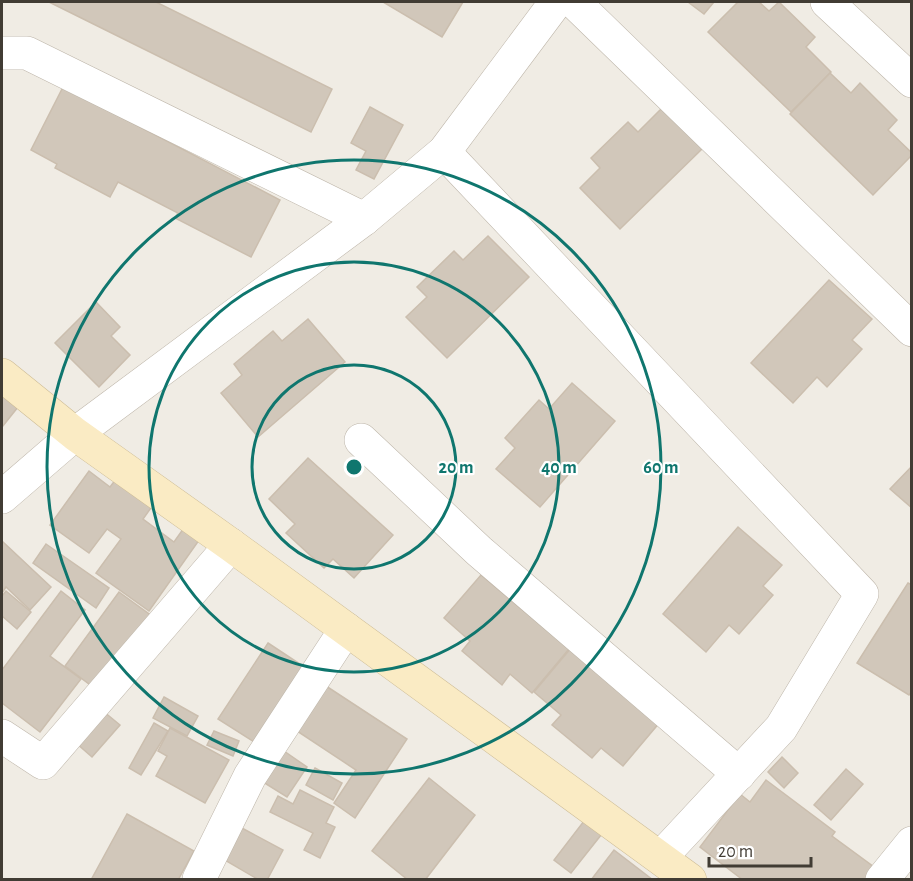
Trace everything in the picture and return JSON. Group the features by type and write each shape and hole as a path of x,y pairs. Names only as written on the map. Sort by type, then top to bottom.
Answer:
{"street":[{"path":"2,497 75,434 364,219 444,152 556,2"},
{"path":"574,2 912,330"},
{"path":"826,2 912,81"},
{"path":"2,52 27,53 364,219"},
{"path":"444,152 862,594 781,728 661,857"},
{"path":"2,375 75,434 690,879"},
{"path":"361,440 479,551 739,774"},
{"path":"2,736 43,763 231,545"},
{"path":"199,879 250,776 346,629"},
{"path":"882,879 912,843"}],"building":[{"path":"49,2 156,2 332,89 311,132"},
{"path":"383,2 463,2 442,37"},
{"path":"688,2 714,2 704,14"},
{"path":"738,2 759,2 769,11 779,2 815,37 806,47 831,72 791,112 708,32"},
{"path":"830,73 851,93 860,83 897,120 888,130 912,153 873,195 790,114"},
{"path":"63,87 280,200 251,257 175,218 178,213 118,182 110,197 55,168 57,164 31,150"},
{"path":"370,107 403,125 374,179 356,170 366,151 351,143"},
{"path":"662,108 703,148 620,229 580,188 600,168 591,158 628,122 638,132"},
{"path":"488,236 529,277 447,358 406,317 427,297 417,287 454,251 463,260"},
{"path":"829,280 872,319 852,340 862,349 827,387 817,377 793,403 751,363"},
{"path":"96,302 120,327 111,336 130,355 99,387 55,343"},
{"path":"308,319 345,362 258,437 221,393 242,375 234,364 273,331 282,341"},
{"path":"2,368 30,392 2,427"},
{"path":"572,383 615,421 540,507 496,469 515,448 505,438 539,400 549,409"},
{"path":"308,458 393,535 354,578 333,559 324,568 286,533 295,524 269,499"},
{"path":"912,466 912,508 890,489"},
{"path":"89,471 110,487 116,479 153,505 143,519 174,542 186,525 202,536 149,611 96,573 121,539 107,529 89,553 50,525"},
{"path":"738,527 782,565 763,586 773,595 739,634 729,625 706,652 663,614"},
{"path":"2,541 51,587 30,610 6,587 2,593"},
{"path":"46,544 109,588 96,608 33,563"},
{"path":"481,575 569,649 532,693 510,674 502,685 462,651 470,641 444,618"},
{"path":"908,583 912,585 912,691 909,695 857,663"},
{"path":"6,591 31,612 17,629 2,616 2,596"},
{"path":"61,591 85,610 50,656 81,679 40,732 2,703 2,670"},
{"path":"119,592 156,619 101,693 65,666"},
{"path":"268,643 312,672 262,747 218,719"},
{"path":"571,648 660,722 623,766 601,748 592,758 552,725 561,715 534,692"},
{"path":"326,686 407,739 355,818 334,803 356,770 297,731"},
{"path":"164,697 198,716 187,736 153,718"},
{"path":"103,711 120,725 92,757 76,743"},
{"path":"154,723 168,731 141,775 129,768"},
{"path":"170,728 229,760 205,803 156,776 167,756 158,751"},
{"path":"214,731 239,741 233,756 207,745"},
{"path":"284,751 307,767 287,797 263,782"},
{"path":"782,757 798,773 784,788 768,772"},
{"path":"315,768 342,783 333,800 306,785"},
{"path":"846,769 863,784 831,820 814,805"},
{"path":"429,778 475,815 425,880 408,880 372,851"},
{"path":"766,780 835,832 832,836 874,867 865,880 743,880 700,847 740,794 750,802"},
{"path":"300,790 334,807 326,823 335,827 320,858 304,850 313,833 270,812 278,796 293,804"},
{"path":"127,814 194,851 178,880 91,880"},
{"path":"584,821 601,835 571,873 554,860"},
{"path":"240,827 283,850 267,880 259,880 223,859"},
{"path":"614,850 653,880 591,880"}]}
